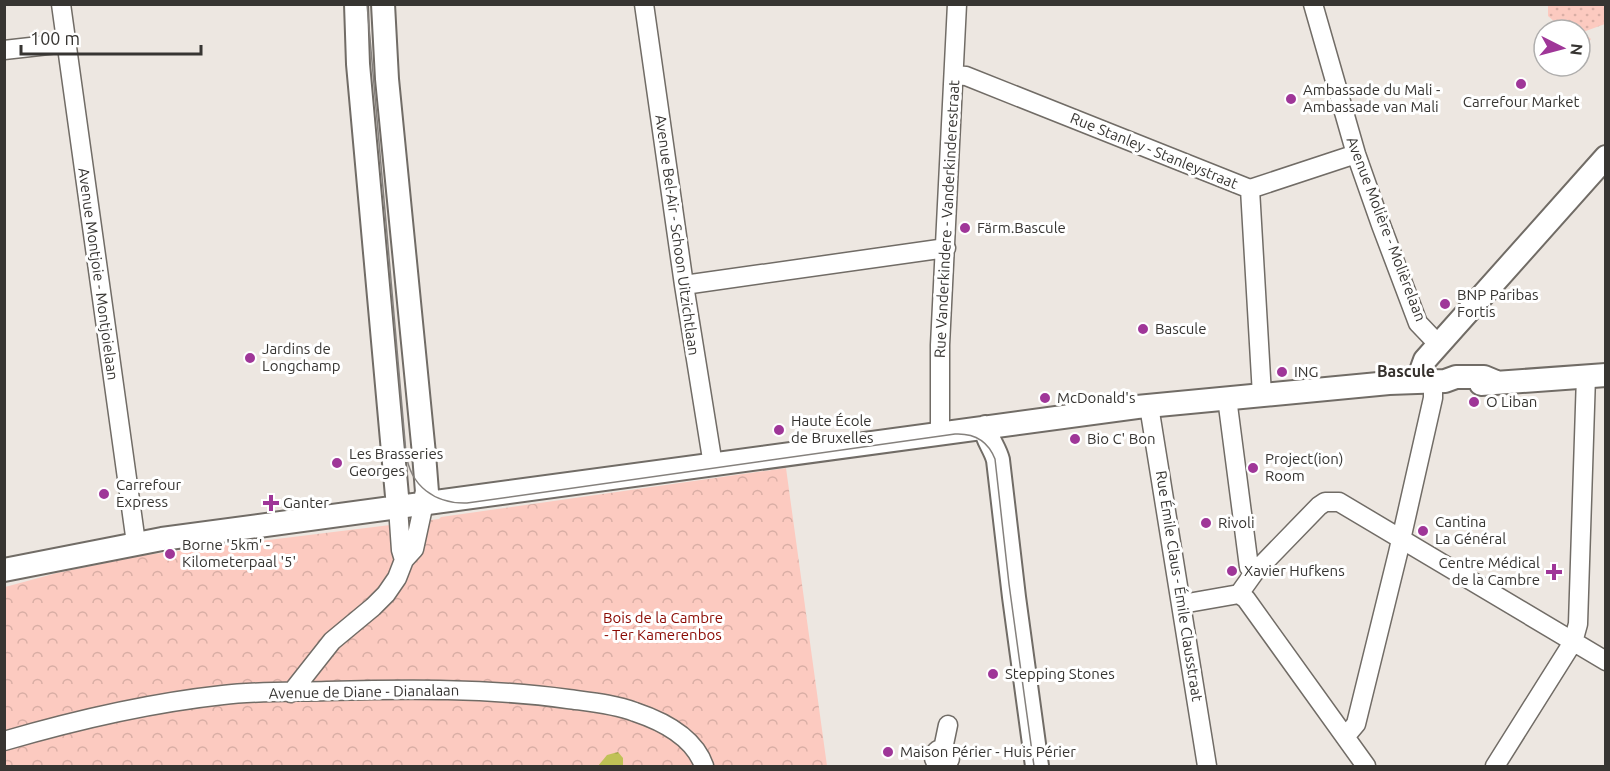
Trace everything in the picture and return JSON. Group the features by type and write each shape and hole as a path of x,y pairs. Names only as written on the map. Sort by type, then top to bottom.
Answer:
{"main road":[{"path":"356,4 358,64 398,507"},
{"path":"383,4 387,79 425,495"},
{"path":"1433,381 1420,371 1425,360 1605,157"},
{"path":"4,570 136,543 398,507 425,495 456,499 1149,406 1389,383 1433,381 1456,377 1484,377 1496,382 1596,376"},
{"path":"985,427 987,440 998,460 1037,766"}],"street":[{"name":"Avenue Montjoie - Montjoielaan","path":"61,4 136,543"},
{"name":"Avenue Bel-Air - Schoon Uitzichtlaan","path":"644,4 712,465"},
{"name":"Rue Vanderkindere - Vanderkinderestraat","path":"940,434 940,369 957,4"},
{"name":"Avenue Molière - Molièrelaan","path":"1313,4 1356,154 1417,320 1439,345"},
{"path":"4,50 66,43"},
{"name":"Rue Stanley - Stanleystraat","path":"954,75 966,76 1250,189 1356,154"},
{"path":"1250,189 1262,396"},
{"path":"684,285 946,248"},
{"path":"1495,766 1572,642 1578,624 1596,376"},
{"path":"1345,737 1356,724 1433,398 1433,381"},
{"path":"1227,399 1249,567 1254,573"},
{"name":"Rue Émile Claus - Émile Clausstraat","path":"1149,406 1207,766"},
{"path":"291,693 332,641 373,608 397,578 404,560 414,549 425,495"},
{"path":"1182,604 1239,594 1254,573 1319,506 1325,502 1339,502 1605,661"},
{"path":"398,507 401,550 404,560"},
{"path":"1239,594 1246,599 1366,766"},
{"path":"323,654 318,675 330,691"},
{"name":"Avenue de Diane - Dianalaan","path":"4,741 68,722 225,695 330,691 468,690 548,696 605,704 634,711 676,731 690,744 704,766"},
{"path":"941,761 948,725"}],"green space":[{"path":"1548,5 1605,5 1605,24 1592,29 1592,18 1550,18 1548,16"},
{"name":"Bois de la Cambre - Ter Kamerenbos","path":"786,468 827,766 5,766 5,587 57,573 145,555 439,519"}],"water":[{"path":"618,752 623,758 623,766 598,766 607,755"}],"tram line":[{"path":"367,4 406,453 408,465 419,484 426,491 445,500 467,503 955,434 980,439 989,447 995,459 1009,584 1034,766"}],"place":[{"name":"Carrefour Market","path":"1521,84"},
{"name":"Ambassade du Mali - Ambassade van Mali","path":"1291,99"},
{"name":"Färm.Bascule","path":"965,228"},
{"name":"BNP Paribas Fortis","path":"1445,304"},
{"name":"Bascule","path":"1143,329"},
{"name":"Jardins de Longchamp","path":"250,358"},
{"name":"ING","path":"1282,372"},
{"name":"McDonald's","path":"1045,398"},
{"name":"O Liban","path":"1474,402"},
{"name":"Haute École de Bruxelles","path":"779,430"},
{"name":"Bio C' Bon","path":"1075,439"},
{"name":"Les Brasseries Georges","path":"337,463"},
{"name":"Project(ion) Room","path":"1253,468"},
{"name":"Carrefour Express","path":"104,494"},
{"name":"Ganter","path":"271,503"},
{"name":"Rivoli","path":"1206,523"},
{"name":"Cantina La Général","path":"1423,531"},
{"name":"Borne '5km' - Kilometerpaal '5'","path":"170,554"},
{"name":"Xavier Hufkens","path":"1232,571"},
{"name":"Centre Médical de la Cambre","path":"1554,572"},
{"name":"Stepping Stones","path":"993,674"},
{"name":"Maison Périer - Huis Périer","path":"888,752"}],"district":[{"name":"Bascule","path":"1406,371"}]}
